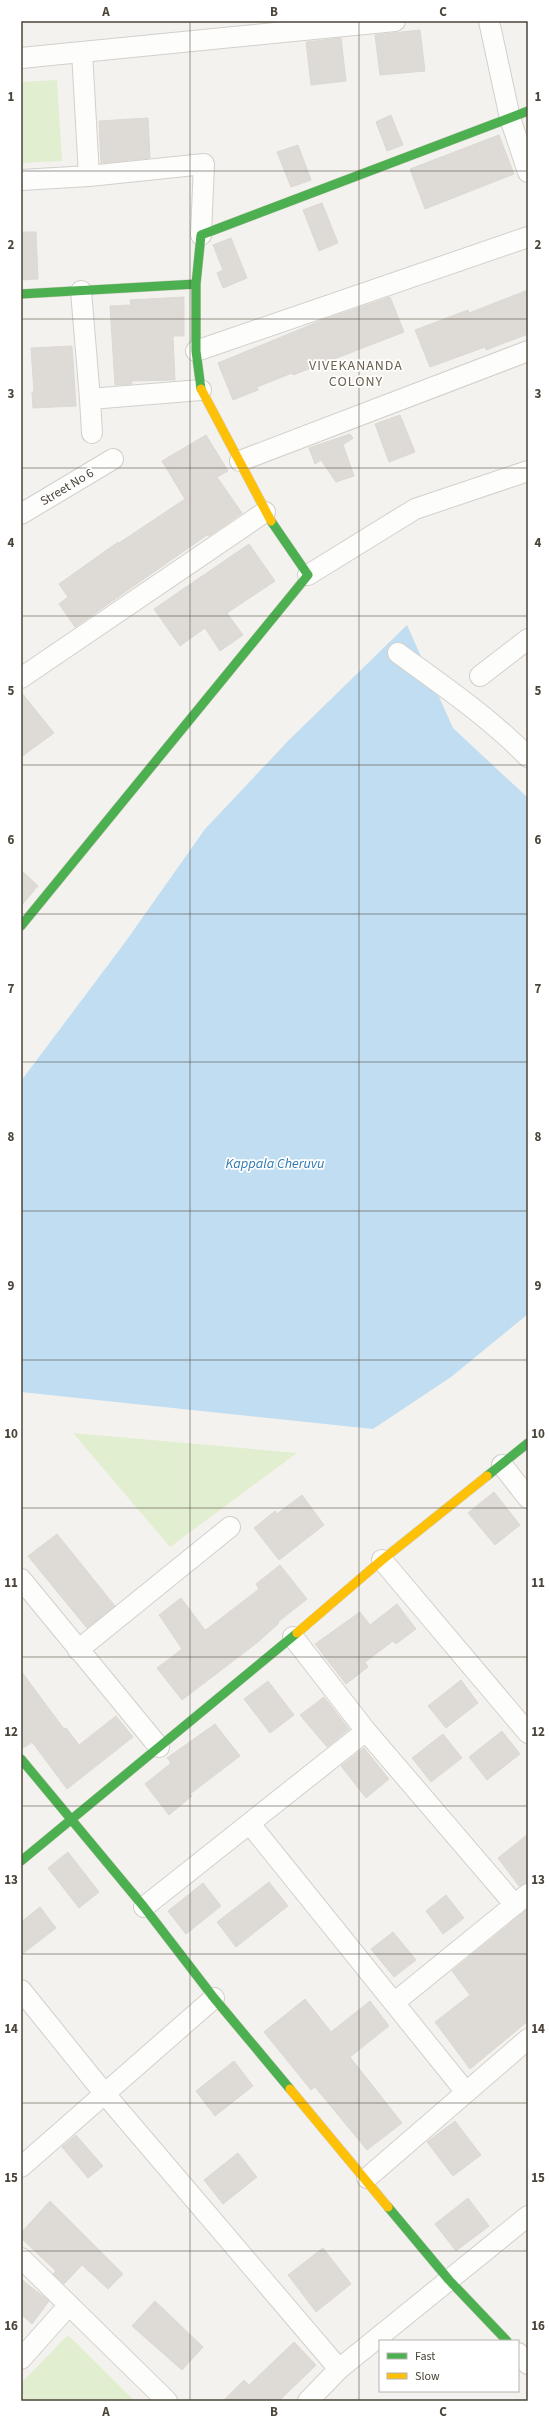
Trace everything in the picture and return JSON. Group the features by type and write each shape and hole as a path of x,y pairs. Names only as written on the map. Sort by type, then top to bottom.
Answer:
{"street":[{"path":"21,58 395,21"},
{"path":"489,21 519,114 528,172"},
{"path":"82,52 89,176"},
{"path":"201,235 519,114"},
{"path":"21,180 89,176 204,164 201,235 196,284 196,351 201,390 240,461 264,512 308,575"},
{"path":"196,351 528,237"},
{"path":"21,294 196,284"},
{"path":"81,291 92,433"},
{"path":"240,461 528,352"},
{"path":"90,399 201,390"},
{"name":"Street No 6","path":"21,514 113,459"},
{"path":"21,926 308,575 415,509 528,471"},
{"path":"21,678 264,512"},
{"path":"480,676 528,639"},
{"path":"398,653 470,706 506,735 528,758"},
{"path":"21,1861 293,1637 382,1560 528,1443"},
{"path":"502,1465 528,1498"},
{"path":"78,1650 230,1527"},
{"path":"382,1560 528,1733"},
{"path":"21,1579 159,1747"},
{"path":"293,1637 366,1731 521,1900 395,2002"},
{"path":"144,1907 366,1731"},
{"path":"21,1759 144,1907 214,1998 367,2178 449,2280 506,2340"},
{"path":"250,1824 395,2002 465,2091"},
{"path":"22,1992 104,2093 339,2370"},
{"path":"21,2167 214,1998"},
{"path":"367,2178 465,2091 528,2038"},
{"path":"308,2401 339,2370 528,2216"},
{"path":"21,2258 167,2401"},
{"path":"21,2359 70,2305"},
{"path":"519,2354 528,2364"}],"green space":[{"path":"57,80 62,161 21,163 21,82"},
{"path":"73,1433 297,1453 170,1547"},
{"path":"68,2335 135,2401 21,2401 21,2383"}],"water":[{"name":"Kappala Cheruvu","path":"407,625 453,728 528,798 528,1314 451,1377 373,1429 21,1392 21,1081 126,941 205,829 289,740"}],"building":[{"path":"420,30 425,71 380,75 375,35"},
{"path":"341,38 346,81 311,85 306,42"},
{"path":"391,115 403,145 387,151 376,122"},
{"path":"148,118 150,158 101,163 99,121"},
{"path":"499,135 514,174 425,209 410,169"},
{"path":"298,145 311,180 291,187 277,152"},
{"path":"322,203 338,243 319,251 303,210"},
{"path":"21,232 36,232 38,279 21,280"},
{"path":"231,238 247,278 223,288 217,273 223,270 213,245"},
{"path":"528,290 528,334 486,350 485,347 430,367 415,330 468,310 469,313"},
{"path":"184,297 184,336 173,336 175,380 131,381 132,384 115,385 110,306 131,305 130,300"},
{"path":"390,297 404,332 293,375 292,373 257,387 258,390 233,400 218,363 320,321"},
{"path":"72,346 76,406 33,408 32,392 34,392 31,348"},
{"path":"400,415 415,452 389,462 375,424"},
{"path":"350,434 353,438 343,445 354,476 336,482 321,460 315,464 309,448"},
{"path":"206,435 228,471 217,477 242,513 209,536 207,535 75,627 59,604 68,597 59,584 118,542 119,543 185,499 162,461"},
{"path":"249,544 275,581 227,613 243,635 220,651 205,628 180,646 154,609"},
{"path":"21,692 54,733 21,757"},
{"path":"21,870 38,886 21,906"},
{"path":"494,1492 520,1525 495,1545 468,1513"},
{"path":"302,1495 324,1525 279,1560 254,1528 275,1511 277,1514"},
{"path":"57,1534 115,1606 87,1628 28,1556"},
{"path":"280,1565 307,1599 278,1622 279,1623 258,1642 182,1700 157,1668 182,1649 159,1615 181,1598 205,1630 259,1589 256,1584"},
{"path":"397,1604 416,1629 396,1644 393,1641 365,1662 368,1667 346,1684 315,1644 360,1612 370,1625"},
{"path":"21,1671 64,1729 66,1728 79,1745 116,1716 133,1737 67,1789 32,1742 25,1747 21,1747"},
{"path":"461,1680 478,1703 446,1728 428,1706"},
{"path":"268,1681 294,1715 270,1733 244,1699"},
{"path":"324,1697 349,1729 327,1747 300,1715"},
{"path":"215,1724 240,1756 190,1794 192,1796 169,1815 145,1784 171,1763 167,1758"},
{"path":"502,1731 520,1754 487,1780 469,1757"},
{"path":"443,1734 462,1758 431,1782 412,1758"},
{"path":"364,1748 389,1779 366,1798 341,1766"},
{"path":"528,1834 528,1883 519,1886 498,1858"},
{"path":"68,1852 99,1892 79,1908 48,1868"},
{"path":"269,1882 288,1906 236,1947 217,1922"},
{"path":"203,1883 221,1906 186,1934 168,1911"},
{"path":"446,1895 464,1918 443,1934 426,1911"},
{"path":"40,1907 56,1928 21,1955 21,1922"},
{"path":"528,1909 528,2021 470,2069 435,2022 470,1995 452,1971"},
{"path":"393,1932 416,1960 394,1977 371,1949"},
{"path":"305,1999 331,2032 370,2001 389,2026 350,2057 402,2123 367,2150 315,2087 311,2090 264,2032"},
{"path":"234,2061 253,2086 215,2116 196,2091"},
{"path":"455,2121 481,2155 453,2176 427,2142"},
{"path":"76,2135 103,2166 88,2178 62,2147"},
{"path":"238,2153 257,2177 223,2204 204,2180"},
{"path":"468,2198 489,2226 456,2251 435,2224"},
{"path":"50,2201 123,2274 108,2289 82,2265 64,2284 53,2274 56,2271 21,2238 21,2233"},
{"path":"323,2248 351,2284 316,2312 288,2275"},
{"path":"21,2279 49,2301 32,2324 21,2314"},
{"path":"155,2301 203,2347 182,2370 132,2326"},
{"path":"294,2342 316,2365 279,2401 223,2401 244,2380 249,2385"}],"traffic: fast":[{"path":"21,294 196,284 201,235 528,111"},
{"path":"196,284 196,351 201,389"},
{"path":"21,926 308,575 271,521"},
{"path":"487,1476 528,1443"},
{"path":"21,1861 297,1633"},
{"path":"21,1759 144,1907 214,1998 290,2089"},
{"path":"388,2207 449,2280 506,2340"}],"traffic: slow":[{"path":"201,389 271,521"},
{"path":"297,1633 382,1560 487,1476"},
{"path":"290,2089 388,2207"}],"district":[{"name":"VIVEKANANDA COLONY","path":"356,374"}]}
